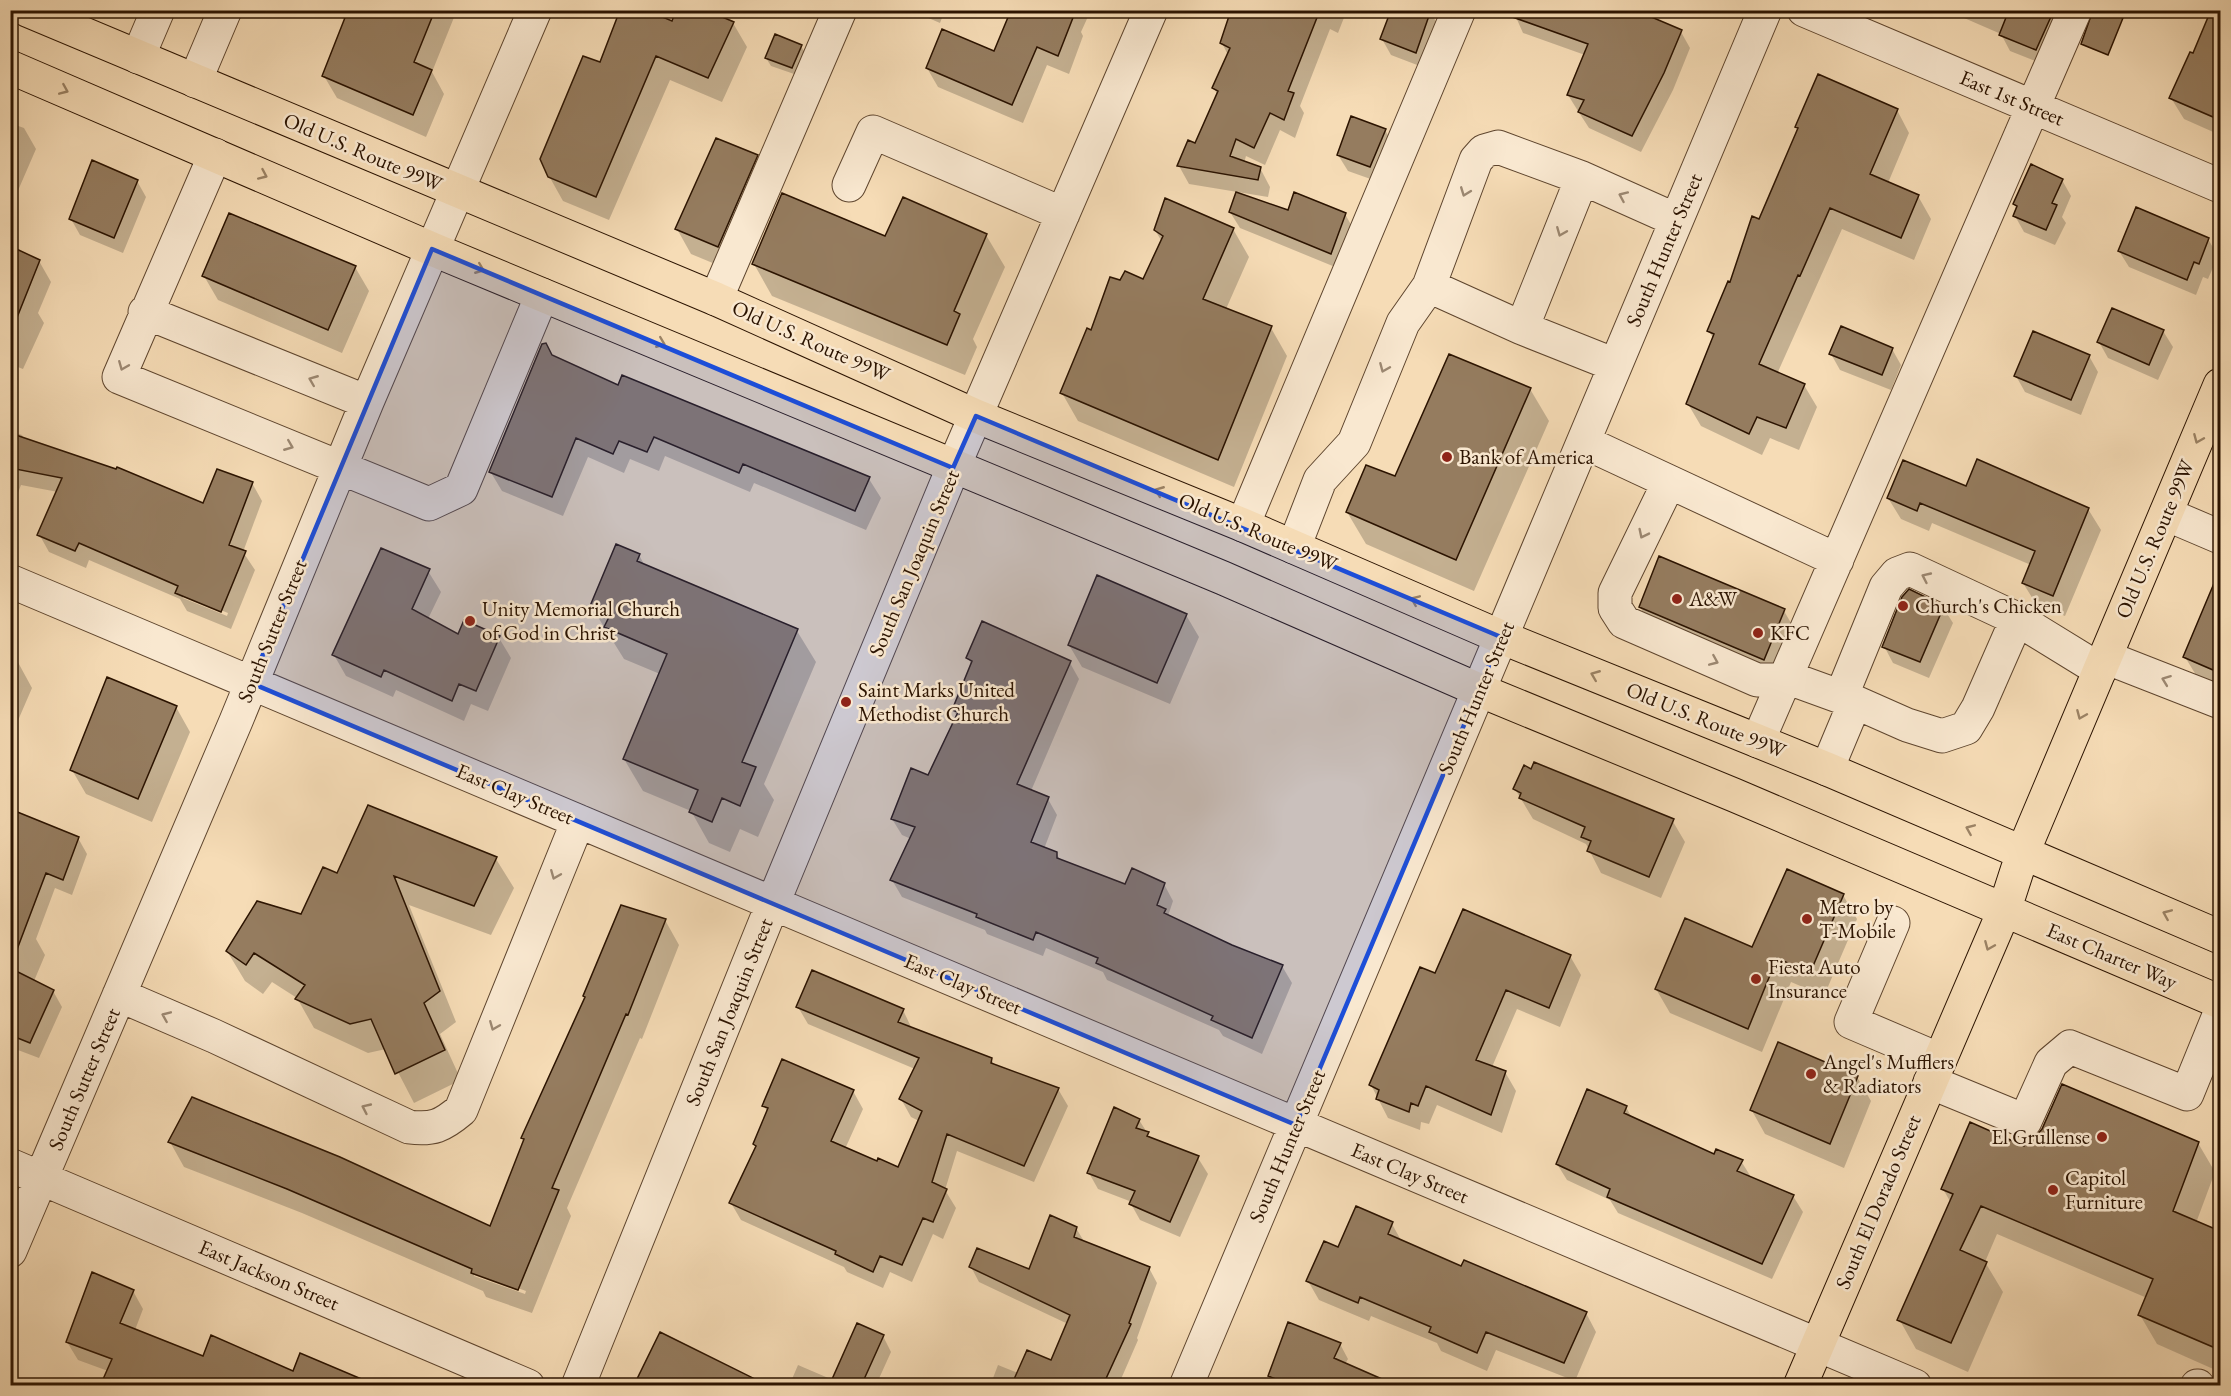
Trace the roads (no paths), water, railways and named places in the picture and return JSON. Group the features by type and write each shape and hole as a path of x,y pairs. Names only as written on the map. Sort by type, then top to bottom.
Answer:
{"main road":[{"name":"Old U.S. Route 99W","path":"27,10 716,298 976,416 1243,525 1501,637 1827,769 2024,852 2220,385"},
{"path":"10,67 432,249 953,468 1223,578 1479,690 1734,795 2004,911"},
{"path":"2024,852 2220,937"},
{"name":"South El Dorado Street","path":"1800,1386 2004,911 2024,852"},
{"name":"East Charter Way","path":"2004,911 2220,1002"}],"street":[{"path":"138,57 158,10"},
{"path":"195,81 225,10"},
{"name":"South Sutter Street","path":"10,1251 251,683 367,402 535,10"},
{"path":"716,298 840,10"},
{"name":"South San Joaquin Street","path":"578,1386 773,903 953,468 1151,10"},
{"path":"1243,525 1459,10"},
{"name":"South Hunter Street","path":"1186,1386 1765,10"},
{"name":"East 1st Street","path":"1804,10 2220,186"},
{"path":"1758,741 2034,108 2074,10"},
{"path":"849,185 873,132 1063,214"},
{"path":"1294,547 1320,480 1354,443 1403,323 1429,286 1476,160 1484,151 1498,147 1582,177 1676,220"},
{"path":"215,154 145,312 119,377 429,504 461,489 542,295"},
{"path":"1522,328 1582,177"},
{"path":"1429,286 1522,328 1615,365"},
{"path":"145,312 367,402"},
{"path":"1584,442 1837,560"},
{"path":"1669,482 1615,593 1615,608 1624,622 1757,680 1786,677 1907,725 1942,736 1966,728 2017,619"},
{"path":"2166,514 2220,537"},
{"path":"1827,769 1886,587 1897,574 1910,569 2017,619 2103,663 2220,702"},
{"name":"East Clay Street","path":"10,581 1915,1386"},
{"path":"119,996 214,1036 409,1127 427,1129 446,1123 461,1110 578,821"},
{"path":"1893,923 1851,1022 2025,1121 2051,1063 2070,1047 2187,1094 2220,1013"},
{"name":"East Jackson Street","path":"10,1165 528,1386"}],"place":[{"name":"Bank of America","path":"1447,457"},
{"name":"A&W","path":"1677,599"},
{"name":"Church's Chicken","path":"1903,606"},
{"name":"Unity Memorial Church of God in Christ","path":"470,621"},
{"name":"KFC","path":"1758,633"},
{"name":"Saint Marks United Methodist Church","path":"846,702"},
{"name":"Metro by T-Mobile","path":"1807,919"},
{"name":"Fiesta Auto Insurance","path":"1756,979"},
{"name":"Angel's Mufflers & Radiators","path":"1811,1074"},
{"name":"El Grullense","path":"2102,1137"},
{"name":"Capitol Furniture","path":"2053,1190"}]}
